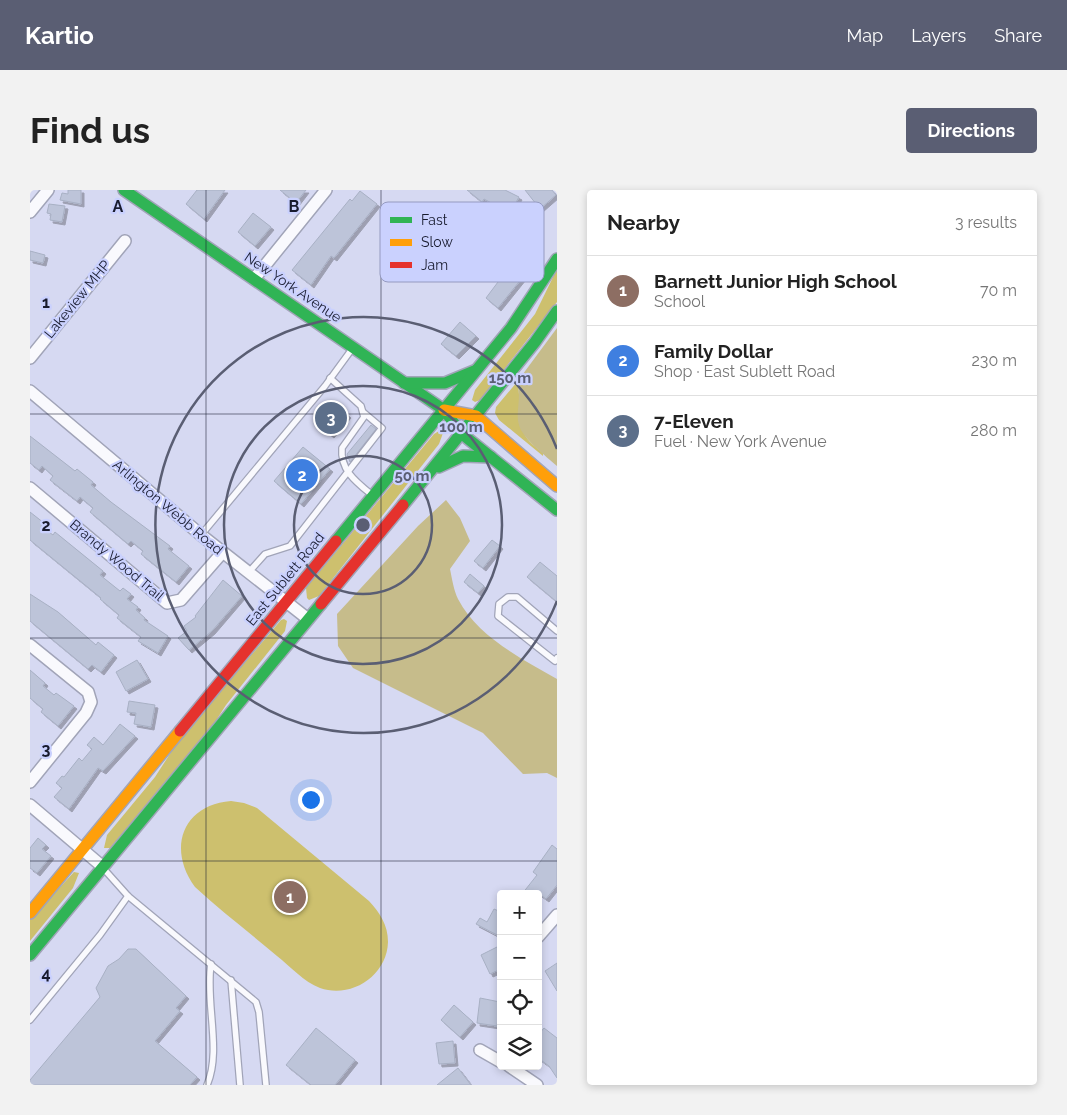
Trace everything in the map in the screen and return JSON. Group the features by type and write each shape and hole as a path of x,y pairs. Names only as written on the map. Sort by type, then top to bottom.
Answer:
{"main road":[{"name":"New York Avenue","path":"124,190 444,410 462,434 557,510"},
{"name":"East Sublett Road","path":"544,278 557,259"},
{"name":"East Sublett Road","path":"30,914 478,369 511,328 542,282"},
{"path":"30,955 462,434 535,342 557,311"},
{"path":"402,382 445,383 478,369"},
{"name":"New York Avenue","path":"444,410 476,416"},
{"path":"476,416 557,486"},
{"path":"428,473 456,458 467,455 491,457"}],"street":[{"path":"30,212 48,190"},
{"path":"254,279 326,190"},
{"name":"Lakeview MHP","path":"30,358 125,241"},
{"name":"Arlington Webb Road","path":"30,391 222,553 308,619"},
{"name":"Brandy Wood Trail","path":"30,488 167,603 181,600 222,553"},
{"path":"30,645 88,692 92,702 86,713 30,782"},
{"path":"30,805 83,848 103,868"},
{"path":"540,935 557,915"},
{"path":"480,1050 497,1060"},
{"path":"515,1070 537,1085"}],"lane":[{"path":"201,535 330,378 353,347"},
{"path":"248,573 265,554 290,546 382,428 330,378"},
{"path":"364,412 364,417 342,448 341,454 348,474 374,496"},
{"path":"557,631 517,597 508,597 499,604 498,616 554,661 557,658"},
{"path":"103,868 128,896 256,1002 266,1085"},
{"path":"30,1020 100,935 128,896"},
{"path":"207,1085 211,1076 212,1052 208,983 211,964"},
{"path":"231,980 240,1085"}],"shaded area":[{"path":"557,269 557,302 480,400 475,402 472,400 475,390 535,314"},
{"path":"557,328 557,466 535,447 521,430 518,420 519,394 517,382"},
{"path":"517,382 520,414 525,436 543,453 543,456 499,420 495,413 496,407"},
{"path":"439,431 443,433 439,444 319,596 309,600 306,588 434,434"},
{"path":"446,500 460,518 470,541 450,569 458,599 477,625 489,636 516,655 557,679 557,778 547,773 523,774 483,733 353,668 338,646 337,614 418,526"},
{"path":"281,620 287,621 285,631 226,705 215,722 110,848 104,848 107,835 155,777 177,743"},
{"path":"231,801 257,808 369,901 377,910 383,920 388,936 386,954 381,965 365,982 344,990 332,991 308,982 195,887 186,873 182,858 181,844 184,831 191,820 201,811 214,804"},
{"path":"74,872 79,873 73,888 30,941 30,920"}],"building":[{"path":"68,190 81,190 81,204 60,200 62,193 68,194"},
{"path":"197,190 225,190 204,219 186,204"},
{"path":"280,190 306,190 296,203"},
{"path":"467,190 505,190 519,197 516,202 490,202 484,199 482,202"},
{"path":"525,190 552,190 556,195 544,206 544,202 534,202"},
{"path":"360,191 377,204 334,258 331,256 311,285 292,270 350,199 352,201"},
{"path":"49,204 65,206 62,222 50,220 51,214 47,213"},
{"path":"253,213 271,227 255,246 238,232"},
{"path":"30,251 45,255 43,263 30,260"},
{"path":"498,282 519,282 498,308 486,298"},
{"path":"460,322 476,336 456,356 441,344"},
{"path":"331,402 348,415 331,435 315,422"},
{"path":"371,425 376,429 350,462 347,454"},
{"path":"30,436 75,471 77,469 93,482 91,485 111,502 170,546 168,549 189,566 176,582 141,554 143,551 131,541 128,544 90,512 93,508 80,497 77,501 50,480 53,476 42,466 39,470 30,463"},
{"path":"303,447 330,469 301,504 274,481"},
{"path":"30,512 44,523 41,526 53,535 55,532 103,571 100,575 120,591 123,588 131,594 127,599 138,607 136,610 145,618 144,620 168,636 158,653 138,641 141,637 117,618 119,615 101,598 30,540"},
{"path":"492,540 500,546 483,568 474,561"},
{"path":"540,562 557,576 557,602 527,577"},
{"path":"470,574 484,586 478,593 464,582"},
{"path":"223,580 242,596 212,631 189,650 178,638 187,631 184,626 196,617"},
{"path":"30,594 58,612 96,645 98,642 114,655 101,672 92,665 88,669 30,621"},
{"path":"137,660 148,679 126,691 116,672"},
{"path":"30,670 45,683 43,686 54,695 56,693 74,706 58,726 41,712 43,709 30,698"},
{"path":"129,701 155,705 151,727 134,724 136,713 127,712"},
{"path":"120,724 135,736 103,771 98,768 69,809 54,797 62,788 56,783 62,776 64,777 79,758 82,761 92,749 87,745 94,737 103,745"},
{"path":"38,838 46,845 42,849 51,856 37,873 30,868 30,848"},
{"path":"552,845 557,849 557,885 546,899 542,896 542,890 525,890 537,875 533,872"},
{"path":"494,909 497,910 497,935 476,924 480,918 487,922"},
{"path":"497,947 497,971 490,974 481,955"},
{"path":"128,949 136,949 186,996 176,1008 180,1011 155,1041 197,1077 190,1085 30,1085 30,1080 100,997 96,988 108,966 119,959"},
{"path":"557,963 557,991 545,971"},
{"path":"480,998 497,1001 497,1026 477,1023"},
{"path":"454,1005 473,1022 460,1037 441,1020"},
{"path":"316,1028 355,1060 335,1085 311,1085 286,1065"},
{"path":"544,1028 557,1038 557,1078 549,1066 542,1061 542,1030"},
{"path":"453,1041 455,1063 439,1064 436,1043"},
{"path":"458,1068 471,1085 437,1085"}],"traffic: fast":[{"path":"124,190 444,410 462,434 557,510"},
{"path":"544,278 557,259"},
{"path":"336,541 511,328 542,282"},
{"path":"403,505 535,342 557,311"},
{"path":"404,383 445,383 474,371"},
{"path":"439,467 463,456 491,457"},
{"path":"30,955 321,604"}],"traffic: slow":[{"path":"444,410 476,416 557,486"},
{"path":"30,913 180,731"}],"traffic: jam":[{"path":"321,604 403,505"},
{"path":"180,731 336,541"}],"place":[{"name":"7-Eleven","path":"331,418"},
{"name":"Family Dollar","path":"302,475"},
{"name":"Barnett Junior High School","path":"290,897"}]}
